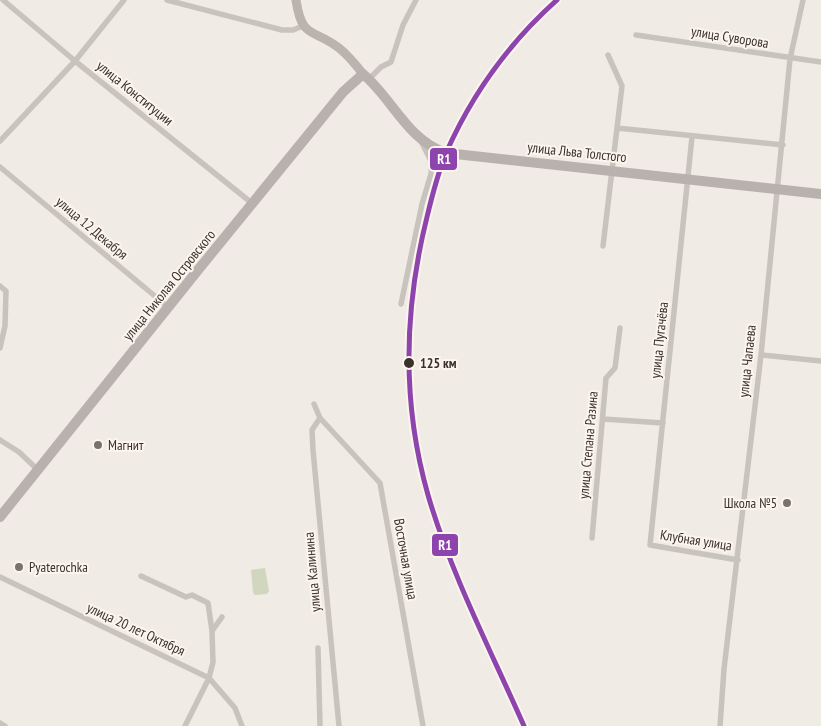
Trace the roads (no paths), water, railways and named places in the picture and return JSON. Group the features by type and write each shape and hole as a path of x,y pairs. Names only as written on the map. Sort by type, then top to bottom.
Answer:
{"main road":[{"path":"296,0 300,22 303,26 339,48 366,76"},
{"name":"улица Льва Толстого","path":"366,76 419,137 433,149 446,153 821,194"},
{"name":"улица Николая Островского","path":"0,518 343,92 366,76"}],"street":[{"name":"улица Конституции","path":"3,0 74,61 253,204"},
{"path":"0,141 74,61 124,0"},
{"path":"167,0 282,30 293,30 303,26"},
{"path":"366,76 391,62 403,25 416,0"},
{"name":"улица Чапаева","path":"720,726 724,669 761,355 790,59 803,0"},
{"name":"улица Суворова","path":"636,35 790,59 821,62"},
{"path":"603,246 622,86 608,55"},
{"path":"617,128 783,145"},
{"path":"401,304 422,204 432,174 432,163 419,137"},
{"name":"улица Пугачёва","path":"650,545 692,137"},
{"name":"улица 12 Декабря","path":"0,167 168,307"},
{"path":"0,286 6,291 5,326 0,348"},
{"name":"улица Степана Разина","path":"592,538 606,378 615,368 620,328"},
{"path":"761,355 821,361"},
{"name":"Восточная улица","path":"314,404 320,418 380,483 423,726"},
{"name":"улица Калинина","path":"320,418 312,430 313,450 339,726"},
{"path":"602,419 662,424"},
{"path":"0,440 19,452 38,470"},
{"name":"Клубная улица","path":"650,545 738,560"},
{"name":"улица 20 лет Октября","path":"0,576 209,678 235,708 242,726"},
{"path":"141,576 186,597 192,595 208,603 212,631 213,662 209,678 185,726"},
{"path":"212,631 222,617"},
{"path":"318,648 320,726"},
{"path":"0,723 5,726"}],"place":[{"name":"125 км","path":"409,363"},
{"name":"Магнит","path":"98,445"},
{"name":"Школа №5","path":"787,503"},
{"name":"Pyaterochka","path":"19,567"}]}
